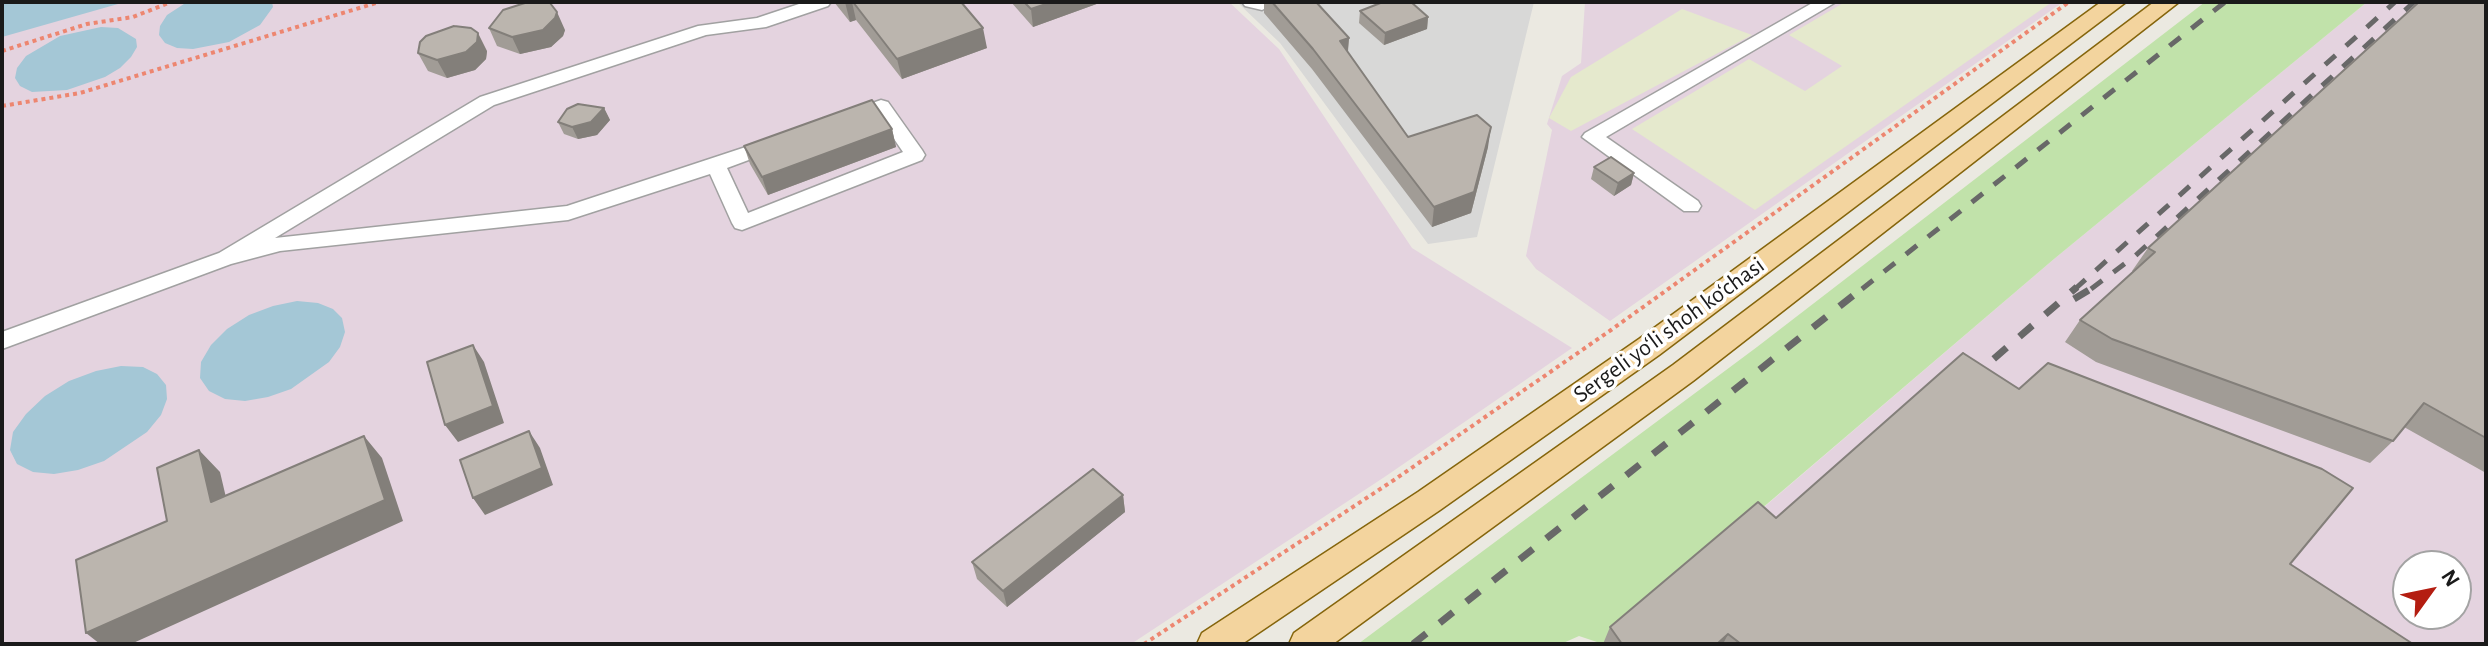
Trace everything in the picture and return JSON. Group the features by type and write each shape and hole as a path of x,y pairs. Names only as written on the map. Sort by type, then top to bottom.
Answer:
{"main road":[{"name":"Sergeli yo‘li shoh ko‘chasi","path":"1214,644 1429,501 1649,347 2115,2"},
{"name":"Sergeli yo‘li shoh ko‘chasi","path":"1306,644 1683,373 2168,2"}],"street":[{"path":"226,258 487,101 704,30 760,23 822,2"},
{"path":"1251,2 1262,5 1268,2"},
{"path":"1691,206 1592,137 1827,2"},
{"path":"716,165 742,223 915,155 881,106 821,127"},
{"path":"2,341 226,258 280,244 568,213 791,138"}],"path":[{"path":"2,51 87,24 133,17 171,2"},
{"path":"2,106 80,93 379,2"},
{"path":"1144,644 1394,480 1586,348 2069,2"}],"shaded area":[{"path":"2,2 1229,2 1279,49 1412,248 1572,348 1386,476 1131,644 2,644"},
{"path":"1237,2 1534,2 1477,237 1428,244 1280,43"},
{"path":"1585,2 2063,2 1610,321 1536,269 1526,256 1552,130 1547,124 1562,76 1581,63"},
{"path":"2367,2 2486,2 2486,644 1604,644 2054,259"}],"green space":[{"path":"1845,2 2052,2 1755,210 1632,129 1749,59 1805,91 1842,66 1789,35"},
{"path":"2205,2 2367,2 2054,259 1603,644 1579,636 1561,644 1358,644 1757,347"},
{"path":"1682,9 1752,35 1571,131 1549,118 1571,77"}],"water":[{"path":"2,2 125,2 2,37"},
{"path":"187,2 272,2 273,7 260,25 229,42 193,49 177,48 165,43 159,35 160,26 167,15"},
{"path":"101,27 118,28 136,39 137,47 120,68 105,77 67,90 32,92 20,86 15,78 17,68 26,56 60,36"},
{"path":"297,301 318,303 333,309 342,318 345,332 340,347 329,362 291,389 268,397 245,401 225,399 209,391 200,378 201,362 211,345 227,329 249,315"},
{"path":"121,366 143,367 157,374 166,385 167,399 161,415 147,432 104,461 78,470 54,474 33,472 17,464 10,450 13,432 45,396 69,381"}],"building":[{"path":"528,2 550,3 557,12 543,30 512,37 489,28 503,10"},
{"path":"853,2 961,2 983,28 897,59"},
{"path":"1024,2 1052,2 1031,9"},
{"path":"1272,2 1316,2 1349,38 1340,41 1408,137 1477,115 1491,127 1474,192 1434,207 1313,49"},
{"path":"1383,2 1411,2 1428,17 1385,33 1360,11"},
{"path":"2419,2 2486,2 2486,438 2424,403 2393,441 2112,339 2080,320 2155,252 2148,248"},
{"path":"454,26 471,28 478,33 477,42 466,52 437,60 418,53 420,42 426,36"},
{"path":"872,100 892,129 762,177 744,146"},
{"path":"578,104 604,108 591,122 572,127 558,122 567,109"},
{"path":"1611,157 1634,173 1618,183 1594,167"},
{"path":"473,345 493,406 445,425 427,362"},
{"path":"1963,353 2019,389 2048,363 2322,469 2353,488 2290,564 2413,644 1741,644 1728,634 1717,644 1622,644 1610,627 1758,502 1776,518"},
{"path":"529,431 542,468 473,498 460,460"},
{"path":"364,436 385,500 86,633 76,560 167,521 157,468 199,450 211,502"},
{"path":"1093,469 1123,495 1003,591 972,562"}],"railway":[{"path":"1862,289 2225,2"},
{"path":"2075,289 2395,2"},
{"path":"2092,288 2135,256 2414,2"},
{"path":"1413,644 1864,287"},
{"path":"1968,381 2077,287"},
{"path":"2074,299 2092,288"}]}
